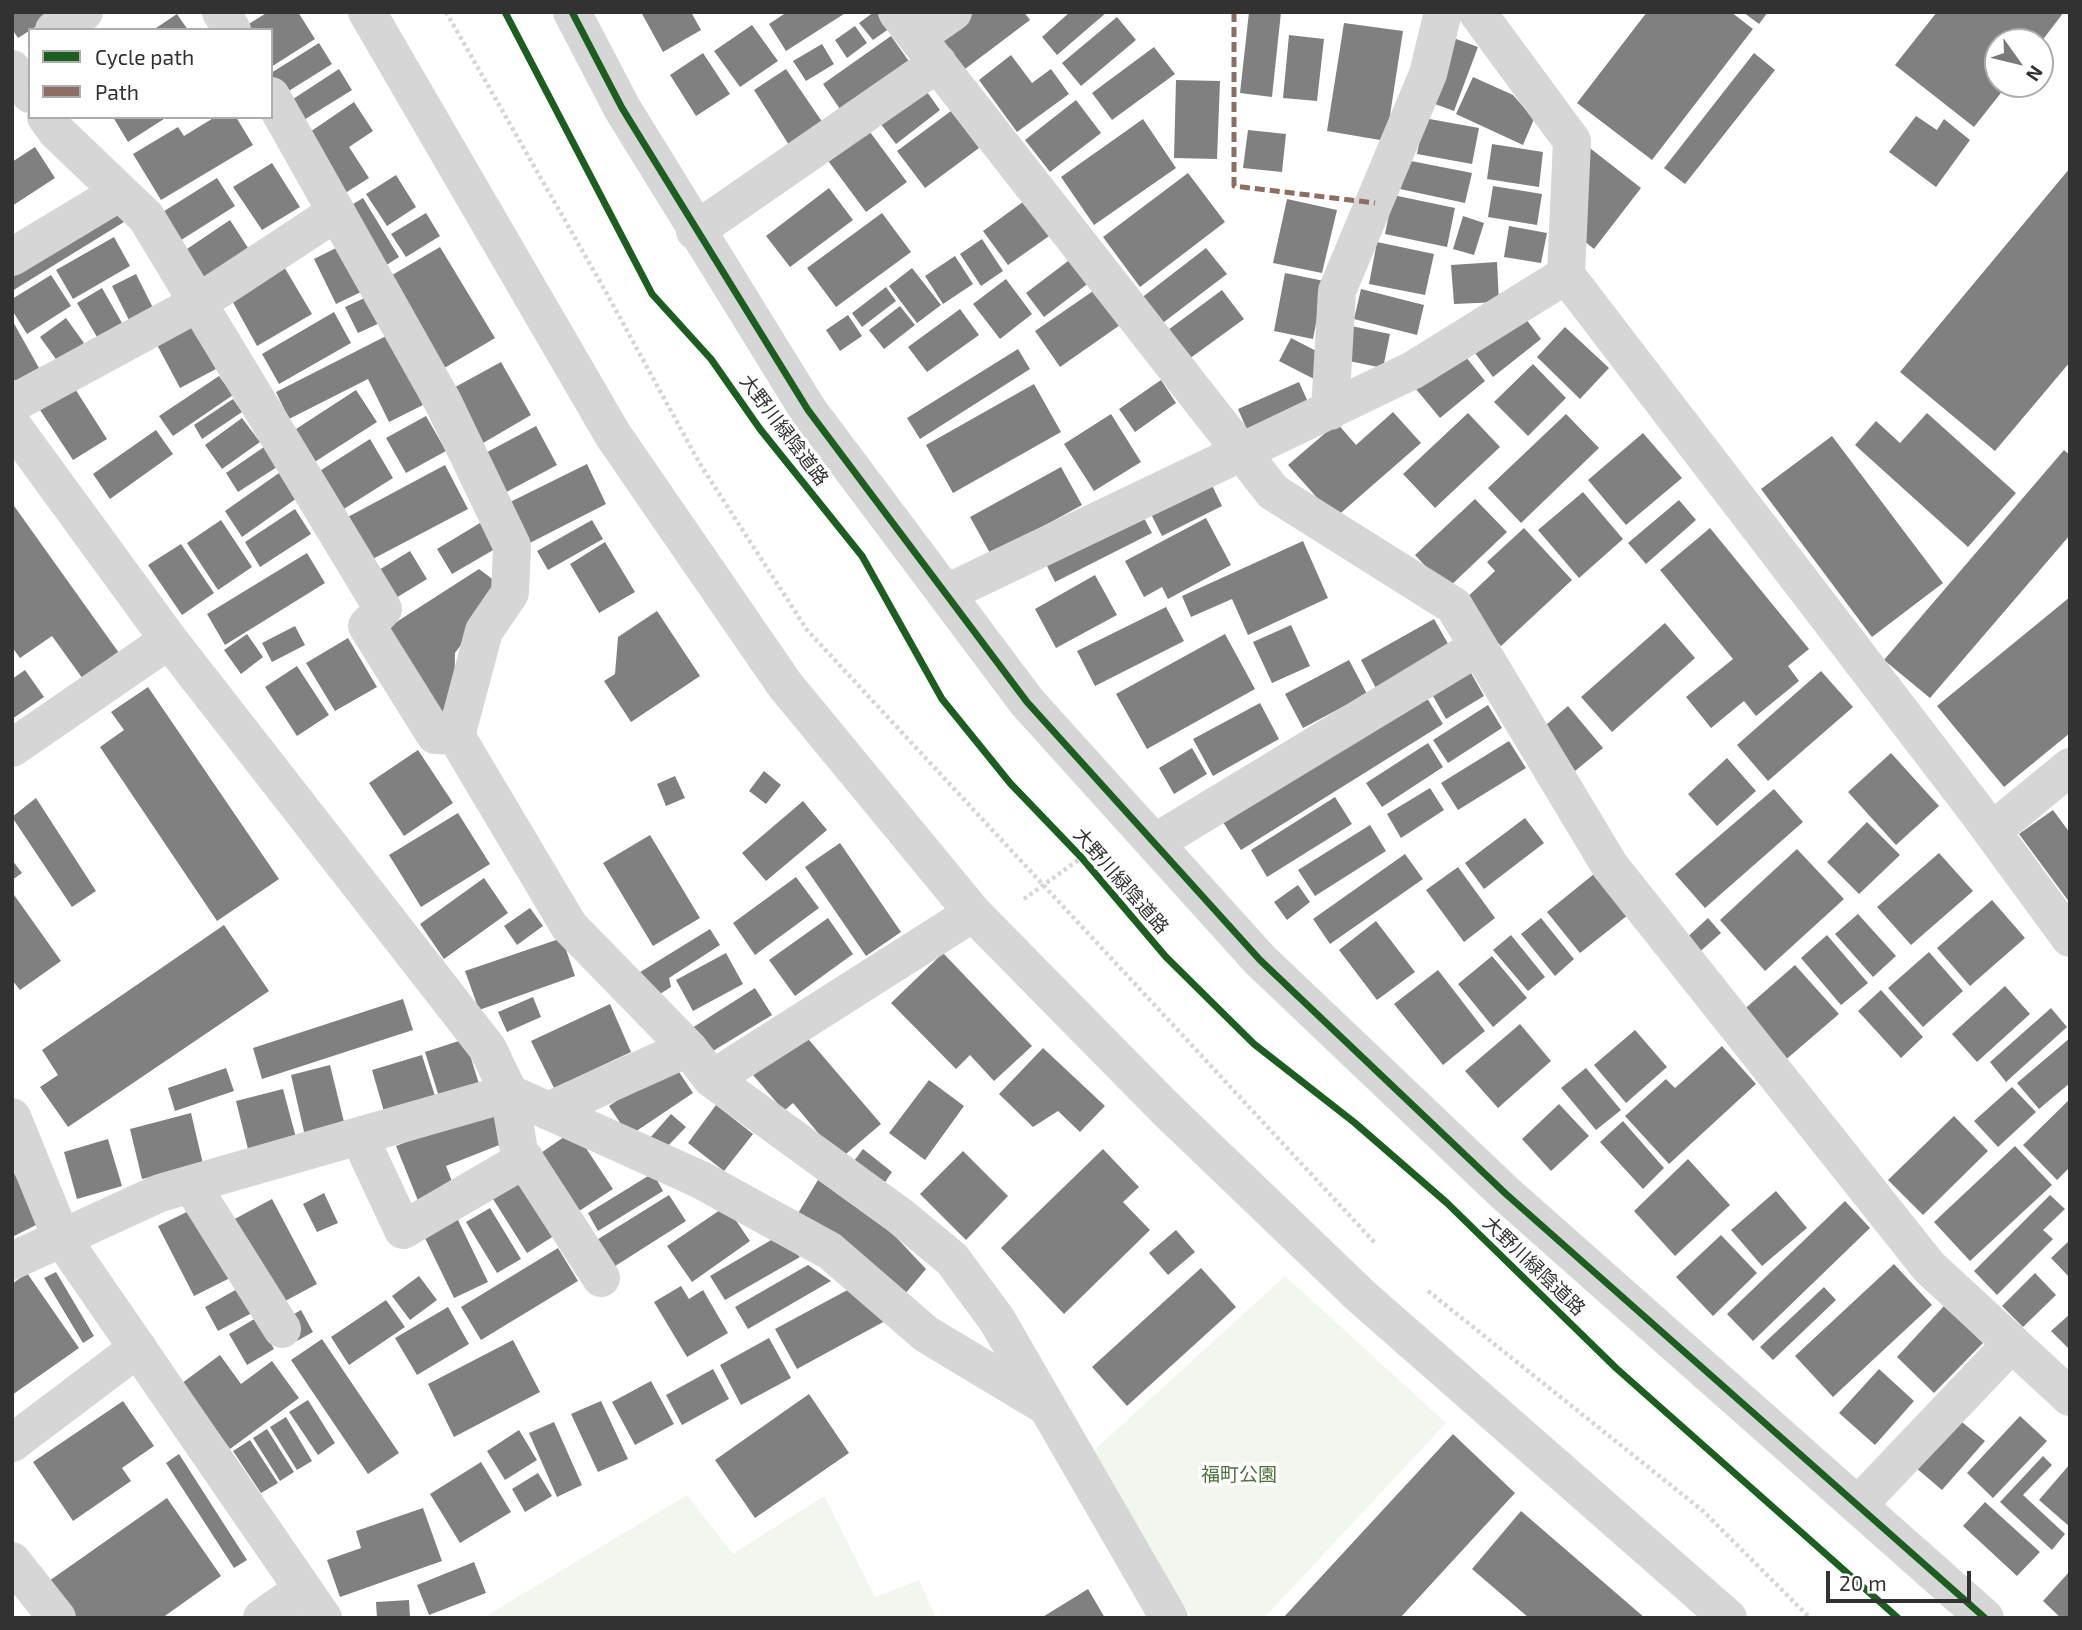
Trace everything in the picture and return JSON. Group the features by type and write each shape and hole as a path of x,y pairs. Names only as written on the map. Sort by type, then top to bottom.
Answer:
{"street":[{"path":"57,28 84,12"},
{"path":"221,12 231,28"},
{"path":"367,12 613,435 785,685 973,913 1165,1108 1362,1297 1728,1618"},
{"path":"572,12 622,108 695,231 808,410 1027,702 1260,960 1506,1194 1986,1618"},
{"path":"695,231 918,38 953,12"},
{"path":"1330,411 1338,291 1428,74 1443,12"},
{"path":"1477,12 1572,141 1566,275 1992,831 2070,938"},
{"path":"918,38 1273,492 1454,606 1610,866 1929,1267 2070,1397"},
{"path":"12,55 28,45"},
{"path":"12,69 28,91"},
{"path":"273,100 443,402 512,547 510,593 484,631 456,736 569,926 688,1048 712,1079 900,1216 952,1259 997,1320 1170,1618"},
{"path":"47,119 56,131 146,217 383,609 367,626 435,735 456,736"},
{"path":"12,257 120,192"},
{"path":"12,404 198,303 335,213"},
{"path":"947,593 1413,370 1566,275"},
{"path":"12,425 169,640 488,1049 509,1093 519,1151 601,1278"},
{"path":"12,748 169,640"},
{"path":"1156,842 1478,647"},
{"path":"1992,831 2070,767"},
{"path":"712,1079 973,913"},
{"path":"548,1111 688,1048"},
{"path":"12,1262 160,1193 509,1093 701,1180 831,1251 926,1334 1048,1408"},
{"path":"12,1117 61,1237 313,1603 262,1618"},
{"path":"359,1136 403,1230 525,1159"},
{"path":"191,1184 282,1329"},
{"path":"1859,1504 2012,1343"},
{"path":"12,1443 138,1348"},
{"path":"12,1561 57,1618"}],"path":[{"path":"446,12 607,294 700,464 807,630 1042,887 1377,1245"},
{"path":"1023,900 1108,838"},
{"path":"1417,1282 1703,1511 1810,1618"}],"green space":[{"name":"福町公園","path":"1285,1276 1446,1423 1264,1618 1192,1618 1089,1455"},
{"path":"687,1495 733,1554 824,1496 875,1597 919,1580 936,1618 483,1618"}],"building":[{"path":"12,12 59,12 34,28 28,28 28,32 18,38 12,29"},
{"path":"268,12 298,12 315,39 273,66 273,28 242,28"},
{"path":"641,12 691,12 701,30 663,52"},
{"path":"787,12 847,12 786,51 769,24"},
{"path":"878,12 890,28 873,40 859,23"},
{"path":"972,12 1024,12 1030,20 961,72 936,40"},
{"path":"1070,12 1107,12 1057,55 1042,37"},
{"path":"1249,12 1281,12 1272,97 1240,93"},
{"path":"1647,12 1731,12 1753,29 1652,160 1577,103"},
{"path":"1743,12 1768,12 1759,24"},
{"path":"1937,12 2064,12 2052,28 1984,28 1984,98 1997,98 1974,127 1895,65"},
{"path":"177,14 187,28 156,28"},
{"path":"1117,17 1136,40 1081,86 1062,63"},
{"path":"1344,23 1403,31 1386,141 1327,131"},
{"path":"752,25 778,61 740,87 714,51"},
{"path":"855,26 867,43 847,58 835,40"},
{"path":"1289,35 1324,39 1317,101 1283,98"},
{"path":"891,36 913,67 844,115 823,84"},
{"path":"1448,36 1478,47 1454,111 1424,100"},
{"path":"319,43 332,64 279,97 273,88 273,72"},
{"path":"822,44 834,64 806,81 793,61"},
{"path":"1154,47 1175,74 1112,120 1092,93"},
{"path":"703,53 730,94 696,116 670,75"},
{"path":"1754,53 1775,70 1685,184 1664,168"},
{"path":"1011,55 1032,83 1051,69 1069,94 1017,132 979,80"},
{"path":"339,69 352,90 299,123 287,103"},
{"path":"786,69 823,123 789,145 754,90"},
{"path":"1473,77 1513,95 1534,119 1523,145 1456,114"},
{"path":"1176,80 1220,81 1217,159 1174,158"},
{"path":"922,85 940,110 896,144 877,119"},
{"path":"1076,100 1101,133 1050,172 1025,140"},
{"path":"354,102 373,131 349,147 369,178 342,195 304,136"},
{"path":"951,111 979,148 925,188 897,151"},
{"path":"1916,116 1937,130 1944,119 1970,140 1936,187 1889,152"},
{"path":"1424,118 1479,128 1472,164 1417,154"},
{"path":"114,119 164,119 128,142"},
{"path":"212,119 237,119 253,145 161,200 133,154 178,127 184,136"},
{"path":"1143,119 1176,168 1094,225 1061,177"},
{"path":"867,128 907,182 866,212 826,158"},
{"path":"1248,130 1286,134 1282,172 1243,168"},
{"path":"1492,144 1543,152 1539,187 1487,179"},
{"path":"1586,145 1641,188 1594,249 1573,232"},
{"path":"35,147 55,178 12,206 12,162"},
{"path":"1406,160 1472,173 1465,203 1400,189"},
{"path":"272,163 300,207 262,230 233,187"},
{"path":"2070,168 2070,362 1995,451 1900,372"},
{"path":"1188,173 1225,222 1140,287 1103,237"},
{"path":"396,175 416,207 387,226 366,194"},
{"path":"217,178 235,206 178,242 161,213"},
{"path":"1493,186 1542,194 1537,225 1488,217"},
{"path":"829,188 853,220 790,267 766,236"},
{"path":"1393,195 1455,208 1447,247 1385,234"},
{"path":"363,198 399,257 377,271 340,212"},
{"path":"1027,199 1052,234 1008,265 983,231"},
{"path":"1287,199 1337,210 1322,273 1273,263"},
{"path":"112,203 124,222 12,291 12,264"},
{"path":"426,213 440,236 406,257 391,234"},
{"path":"882,213 911,252 836,307 807,268"},
{"path":"1463,216 1484,223 1474,255 1453,249"},
{"path":"230,220 250,251 201,284 181,253"},
{"path":"1509,226 1547,233 1541,263 1504,257"},
{"path":"114,237 130,266 73,299 56,270"},
{"path":"982,239 1003,271 981,286 960,254"},
{"path":"1377,242 1434,254 1425,295 1369,284"},
{"path":"340,246 363,291 336,304 314,259"},
{"path":"440,247 495,338 436,373 382,281"},
{"path":"1206,248 1227,274 1160,325 1140,299"},
{"path":"955,256 973,284 943,304 925,276"},
{"path":"1072,258 1090,282 1044,317 1026,293"},
{"path":"1497,262 1499,302 1454,304 1451,265"},
{"path":"283,265 312,314 257,346 230,297"},
{"path":"912,268 941,305 917,323 889,286"},
{"path":"1285,273 1324,281 1313,339 1274,331"},
{"path":"136,274 154,310 130,322 112,286"},
{"path":"51,275 71,306 27,334 12,310 12,299"},
{"path":"1006,279 1032,314 1000,339 973,304"},
{"path":"886,287 896,301 862,327 852,313"},
{"path":"102,288 122,323 97,337 77,303"},
{"path":"1096,289 1120,325 1060,367 1035,331"},
{"path":"1361,289 1424,305 1417,335 1354,319"},
{"path":"1222,290 1244,319 1189,359 1168,330"},
{"path":"369,296 382,322 358,333 345,307"},
{"path":"900,306 915,325 884,349 869,330"},
{"path":"960,309 979,335 927,372 908,347"},
{"path":"1520,311 1541,339 1493,377 1472,349"},
{"path":"334,312 351,343 279,384 262,354"},
{"path":"848,315 862,336 840,351 826,330"},
{"path":"66,318 84,343 58,362 40,337"},
{"path":"12,320 39,368 15,381 12,376"},
{"path":"191,322 216,369 180,388 155,341"},
{"path":"1351,326 1390,334 1383,368 1344,360"},
{"path":"1565,327 1609,368 1580,399 1537,357"},
{"path":"388,335 423,405 389,422 368,379 289,419 276,392"},
{"path":"1291,338 1326,356 1314,379 1279,361"},
{"path":"1018,349 1030,369 920,439 907,418"},
{"path":"1462,352 1485,381 1440,418 1416,389"},
{"path":"501,362 531,415 478,446 448,391"},
{"path":"1533,364 1566,398 1528,436 1494,402"},
{"path":"219,376 233,395 173,436 159,416"},
{"path":"1161,380 1176,403 1135,432 1119,409"},
{"path":"1299,382 1312,411 1251,439 1238,409"},
{"path":"72,384 107,439 73,460 38,407"},
{"path":"1034,384 1061,432 953,493 926,445"},
{"path":"356,390 377,422 313,463 293,431"},
{"path":"233,399 242,412 202,439 194,425"},
{"path":"1393,412 1421,443 1335,518 1288,465 1337,423 1356,445"},
{"path":"1468,413 1500,447 1435,508 1403,474"},
{"path":"1927,413 2016,493 1968,547 1855,445 1876,421 1900,443"},
{"path":"1111,414 1141,462 1094,491 1064,444"},
{"path":"1566,414 1599,448 1521,523 1488,488"},
{"path":"426,416 446,451 406,473 386,438"},
{"path":"242,418 260,442 222,469 205,445"},
{"path":"536,426 557,465 499,496 478,457"},
{"path":"156,430 173,454 110,499 93,474"},
{"path":"1643,433 1682,478 1626,525 1588,480"},
{"path":"1832,436 1943,583 1872,637 1761,489"},
{"path":"370,439 393,478 339,512 315,474"},
{"path":"264,447 277,467 238,492 226,473"},
{"path":"2064,450 2070,455 2070,535 1930,698 1884,660"},
{"path":"587,464 606,504 522,547 502,506"},
{"path":"445,465 468,509 367,562 344,519"},
{"path":"1061,467 1082,505 991,555 970,517"},
{"path":"279,473 297,498 242,537 225,511"},
{"path":"1207,475 1222,506 1162,536 1147,506"},
{"path":"1583,492 1623,539 1579,578 1538,530"},
{"path":"1475,499 1507,532 1447,589 1415,555"},
{"path":"1679,500 1696,520 1646,564 1628,543"},
{"path":"12,503 119,653 83,679 52,636 20,658 12,647"},
{"path":"1138,507 1152,533 1055,582 1042,556"},
{"path":"295,509 311,534 260,567 245,542"},
{"path":"1206,518 1231,565 1168,599 1162,587 1144,597 1125,561"},
{"path":"221,520 252,567 218,590 187,543"},
{"path":"592,520 603,539 548,570 537,551"},
{"path":"480,523 495,549 452,574 437,549"},
{"path":"1524,528 1572,580 1501,646 1461,603 1495,571 1487,562"},
{"path":"1710,528 1809,649 1788,666 1799,681 1756,716 1744,701 1711,728 1686,697 1733,659 1660,570"},
{"path":"1303,541 1328,598 1248,635 1232,599 1191,617 1182,596"},
{"path":"605,542 635,592 599,613 570,564"},
{"path":"181,544 214,593 182,615 148,565"},
{"path":"410,551 427,579 391,601 374,573"},
{"path":"307,553 325,583 225,645 207,614"},
{"path":"479,569 503,587 455,653 454,709 440,718 384,630"},
{"path":"1095,575 1117,615 1056,648 1035,609"},
{"path":"2070,597 2070,733 2004,787 1937,706"},
{"path":"1166,607 1184,641 1095,686 1077,651"},
{"path":"657,611 700,676 631,722 604,681 615,674 618,637"},
{"path":"1434,619 1451,649 1377,690 1361,660"},
{"path":"1665,623 1695,658 1612,732 1581,697"},
{"path":"1291,625 1310,666 1272,683 1253,642"},
{"path":"295,626 305,645 272,662 262,643"},
{"path":"247,634 263,657 241,674 224,650"},
{"path":"1225,634 1255,689 1147,749 1116,694"},
{"path":"348,638 377,687 335,711 306,663"},
{"path":"1349,660 1367,694 1303,728 1285,694"},
{"path":"297,666 329,715 297,736 265,687"},
{"path":"1467,666 1484,696 1446,719 1429,689"},
{"path":"25,670 44,697 12,719 12,679"},
{"path":"1821,671 1853,707 1768,781 1737,745"},
{"path":"148,687 279,879 217,921 100,747 124,730 111,712"},
{"path":"1422,690 1443,724 1241,850 1219,816"},
{"path":"1260,703 1279,739 1213,776 1193,739"},
{"path":"1488,705 1502,728 1448,763 1433,740"},
{"path":"1568,706 1603,748 1575,771 1540,730"},
{"path":"1509,741 1526,768 1458,810 1441,783"},
{"path":"1428,743 1443,767 1382,807 1366,783"},
{"path":"1192,748 1207,774 1174,794 1159,768"},
{"path":"418,750 453,803 404,836 369,783"},
{"path":"1891,753 1939,806 1896,845 1848,792"},
{"path":"1727,758 1756,791 1717,826 1688,794"},
{"path":"764,771 781,785 766,804 749,791"},
{"path":"675,776 685,798 666,806 657,784"},
{"path":"1430,788 1444,810 1401,838 1387,814"},
{"path":"1774,789 1803,822 1705,908 1675,874"},
{"path":"1335,797 1352,824 1267,877 1251,850"},
{"path":"36,798 96,891 72,907 12,817"},
{"path":"803,801 827,830 766,881 742,853"},
{"path":"2053,810 2070,833 2070,903 2019,834"},
{"path":"458,813 490,864 421,907 389,855"},
{"path":"1525,818 1544,843 1484,889 1465,863"},
{"path":"1867,822 1900,855 1859,894 1827,862"},
{"path":"1370,825 1386,851 1315,896 1298,870"},
{"path":"650,835 700,918 653,946 603,863"},
{"path":"840,843 901,932 866,956 805,867"},
{"path":"1797,849 1844,899 1765,971 1720,920"},
{"path":"1939,853 1973,891 1911,945 1877,907"},
{"path":"1405,854 1423,879 1330,944 1313,919"},
{"path":"12,860 22,873 12,880"},
{"path":"1458,867 1495,918 1464,942 1426,890"},
{"path":"1594,874 1628,915 1580,953 1547,912"},
{"path":"796,877 819,908 755,955 733,923"},
{"path":"484,878 508,913 444,959 420,924"},
{"path":"1298,885 1310,902 1287,920 1274,902"},
{"path":"12,892 61,961 20,990 12,980"},
{"path":"1992,900 2025,938 1970,986 1937,948"},
{"path":"530,908 543,926 517,945 504,926"},
{"path":"1858,914 1896,956 1873,977 1835,934"},
{"path":"828,918 853,954 795,996 769,960"},
{"path":"1541,918 1574,959 1555,976 1521,934"},
{"path":"1708,918 1721,933 1696,955 1683,941"},
{"path":"1376,921 1415,972 1377,1000 1339,950"},
{"path":"224,925 269,991 68,1127 40,1087 58,1075 42,1050"},
{"path":"710,929 720,945 669,978 671,987 652,999 637,974"},
{"path":"1511,935 1545,977 1528,991 1493,950"},
{"path":"1827,935 1868,983 1841,1005 1801,958"},
{"path":"562,938 575,976 479,1010 465,971"},
{"path":"1929,952 1963,991 1923,1027 1888,988"},
{"path":"726,953 743,984 693,1011 676,980"},
{"path":"943,953 1032,1046 994,1081 970,1055 956,1069 891,1003"},
{"path":"1492,956 1527,998 1493,1027 1458,984"},
{"path":"1795,965 1839,1014 1783,1062 1740,1013"},
{"path":"1438,970 1485,1031 1443,1065 1394,1004"},
{"path":"2005,986 2030,1014 1977,1062 1952,1034"},
{"path":"755,988 772,1015 708,1054 692,1028"},
{"path":"1881,990 1923,1037 1901,1058 1858,1011"},
{"path":"533,997 541,1017 507,1032 498,1012"},
{"path":"403,999 413,1030 262,1079 253,1048"},
{"path":"610,1004 631,1052 554,1088 531,1041"},
{"path":"2051,1008 2067,1027 2006,1082 1990,1062"},
{"path":"1520,1024 1551,1061 1498,1108 1465,1071"},
{"path":"1635,1030 1667,1067 1626,1103 1594,1065"},
{"path":"803,1033 881,1124 840,1159 793,1103 784,1111 753,1075"},
{"path":"2070,1038 2070,1083 2039,1109 2017,1083"},
{"path":"465,1039 480,1087 440,1100 425,1052"},
{"path":"1722,1046 1756,1084 1669,1164 1625,1116 1666,1079 1675,1088"},
{"path":"1043,1048 1105,1106 1080,1132 1058,1111 1033,1127 999,1094"},
{"path":"422,1055 436,1099 385,1115 372,1070"},
{"path":"673,1063 693,1093 629,1136 609,1106"},
{"path":"330,1065 345,1126 305,1136 291,1075"},
{"path":"226,1068 234,1091 175,1111 168,1088"},
{"path":"1586,1068 1621,1110 1596,1130 1561,1088"},
{"path":"929,1080 964,1106 925,1160 889,1133"},
{"path":"2012,1087 2036,1112 1998,1147 1974,1121"},
{"path":"283,1089 298,1145 250,1157 236,1101"},
{"path":"2070,1099 2070,1167 2057,1180 2023,1145"},
{"path":"1559,1104 1589,1136 1551,1171 1522,1139"},
{"path":"716,1105 753,1134 724,1171 688,1143"},
{"path":"499,1106 512,1140 446,1166 455,1189 419,1203 396,1146"},
{"path":"191,1113 203,1164 142,1179 130,1129"},
{"path":"671,1114 686,1127 662,1152 649,1139"},
{"path":"1954,1116 1988,1151 1923,1215 1888,1180"},
{"path":"1623,1121 1664,1168 1643,1189 1600,1142"},
{"path":"574,1130 613,1189 576,1213 538,1155"},
{"path":"108,1139 122,1186 77,1199 64,1152"},
{"path":"2015,1146 2052,1185 1970,1261 1934,1222"},
{"path":"863,1149 892,1172 881,1188 851,1165"},
{"path":"1103,1149 1139,1187 1123,1202 1150,1230 1064,1314 1001,1248"},
{"path":"963,1151 1008,1196 966,1240 920,1194"},
{"path":"1688,1159 1730,1205 1675,1256 1634,1211"},
{"path":"12,1169 40,1223 12,1237"},
{"path":"520,1170 560,1232 527,1253 488,1191"},
{"path":"653,1173 663,1191 598,1231 588,1213"},
{"path":"818,1180 893,1234 926,1269 905,1294 797,1215"},
{"path":"1776,1191 1807,1228 1762,1266 1731,1230"},
{"path":"324,1193 338,1223 317,1232 303,1204"},
{"path":"669,1195 686,1221 612,1268 595,1241"},
{"path":"2050,1195 2065,1209 2043,1230 2053,1239 1997,1295 1974,1271"},
{"path":"272,1199 317,1284 274,1307 229,1222"},
{"path":"1845,1201 1870,1228 1753,1341 1727,1314"},
{"path":"726,1206 750,1241 692,1282 667,1246"},
{"path":"195,1208 230,1278 194,1296 158,1226"},
{"path":"490,1208 521,1259 497,1273 466,1222"},
{"path":"457,1218 488,1282 454,1298 423,1234"},
{"path":"1176,1230 1195,1252 1168,1275 1149,1253"},
{"path":"1721,1235 1757,1273 1713,1316 1676,1277"},
{"path":"778,1236 800,1257 725,1300 710,1276"},
{"path":"2070,1240 2070,1278 2051,1258"},
{"path":"558,1248 578,1281 481,1340 461,1307"},
{"path":"1894,1264 1932,1305 1833,1397 1795,1356"},
{"path":"808,1265 831,1281 748,1329 735,1307"},
{"path":"1201,1268 1236,1307 1127,1406 1092,1367"},
{"path":"56,1272 94,1336 83,1343 44,1278"},
{"path":"27,1273 79,1348 12,1395 12,1284"},
{"path":"2035,1273 2056,1295 2023,1327 2002,1306"},
{"path":"419,1276 437,1300 410,1320 392,1296"},
{"path":"681,1286 689,1299 703,1290 728,1333 687,1357 654,1302"},
{"path":"853,1287 885,1321 797,1369 775,1329"},
{"path":"1824,1287 1836,1300 1773,1360 1760,1347"},
{"path":"239,1288 252,1313 218,1331 205,1307"},
{"path":"386,1300 405,1327 349,1365 331,1337"},
{"path":"1944,1306 1983,1343 1934,1393 1897,1357"},
{"path":"448,1307 469,1344 417,1375 395,1338"},
{"path":"301,1310 313,1332 297,1341 285,1319"},
{"path":"2070,1314 2070,1350 2051,1331"},
{"path":"256,1318 274,1349 247,1365 229,1334"},
{"path":"769,1338 791,1378 741,1405 720,1365"},
{"path":"322,1339 399,1453 368,1474 291,1360"},
{"path":"513,1340 540,1392 454,1437 428,1384"},
{"path":"220,1355 241,1384 272,1361 299,1398 230,1449 182,1383"},
{"path":"713,1369 729,1399 682,1425 666,1395"},
{"path":"1879,1369 1914,1401 1875,1445 1839,1413"},
{"path":"651,1381 674,1424 635,1445 612,1402"},
{"path":"809,1394 849,1453 755,1518 715,1460"},
{"path":"308,1400 335,1443 318,1455 289,1412"},
{"path":"123,1401 154,1446 122,1468 131,1481 73,1521 33,1462"},
{"path":"601,1401 628,1459 598,1472 571,1414"},
{"path":"2020,1416 2047,1441 1993,1498 1967,1473"},
{"path":"286,1417 312,1461 297,1470 270,1427"},
{"path":"1957,1418 1985,1441 1942,1490 1915,1467"},
{"path":"554,1422 582,1485 557,1497 529,1433"},
{"path":"267,1429 294,1472 280,1481 253,1438"},
{"path":"519,1430 537,1460 505,1480 487,1451"},
{"path":"1453,1434 1515,1493 1400,1618 1283,1618"},
{"path":"250,1440 278,1483 261,1493 233,1451"},
{"path":"179,1454 247,1560 234,1568 166,1463"},
{"path":"2043,1456 2052,1465 2023,1495 2065,1534 2052,1550 2000,1502"},
{"path":"481,1462 511,1512 460,1543 430,1494"},
{"path":"2070,1464 2070,1527 2039,1500"},
{"path":"538,1473 552,1496 525,1512 512,1489"},
{"path":"167,1498 221,1576 162,1618 74,1618 49,1581"},
{"path":"1985,1502 2040,1552 2017,1576 1963,1526"},
{"path":"423,1508 442,1561 340,1597 327,1560 361,1548 356,1531"},
{"path":"1521,1511 1645,1618 1529,1618 1472,1569"},
{"path":"474,1562 486,1593 429,1615 417,1585"},
{"path":"2070,1571 2070,1618 2061,1618 2043,1601"},
{"path":"1088,1589 1105,1618 1041,1618"},
{"path":"409,1600 410,1617 377,1618 376,1602"}],"marked path":[{"path":"1234,12 1234,186 1375,203"}],"cycle path":[{"name":"大野川緑陰道路","path":"505,12 652,294 711,359 760,429 862,556 942,699 1010,783 1081,857 1166,957 1254,1044 1355,1123 1447,1203 1616,1368 1898,1618"},
{"path":"572,12 622,108 808,410 1027,702 1260,960 1506,1194 1985,1618"}]}
